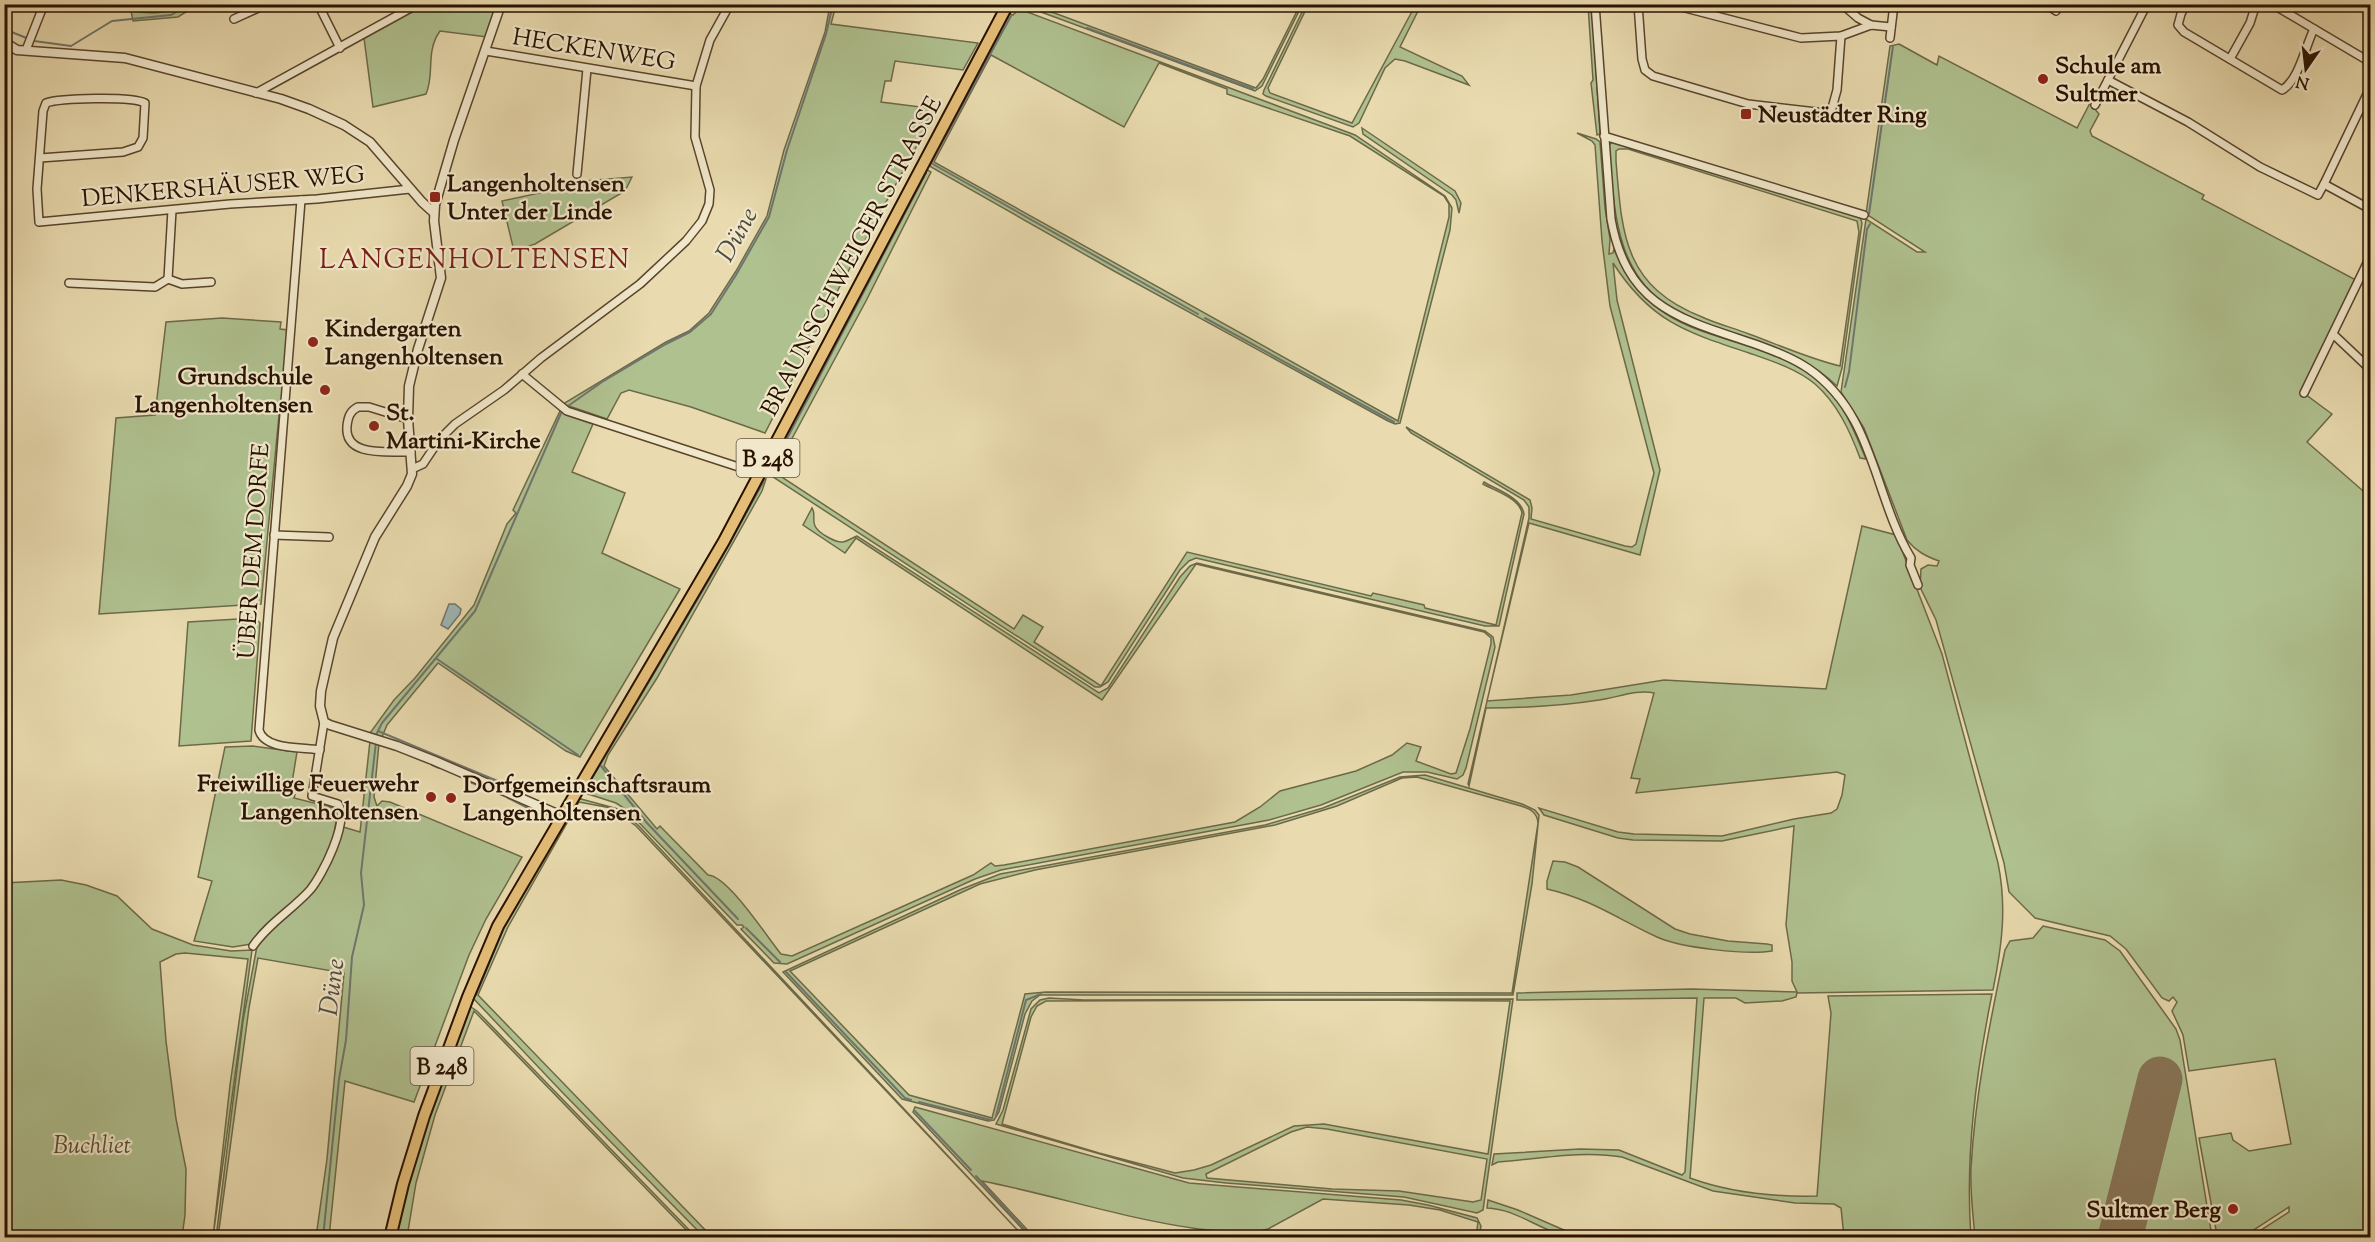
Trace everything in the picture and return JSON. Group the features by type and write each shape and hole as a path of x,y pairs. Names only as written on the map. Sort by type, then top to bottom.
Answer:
{"main road":[{"name":"BRAUNSCHWEIGER STRASSE","path":"390,1238 415,1142 487,950 517,891 718,551 1008,4"}],"street":[{"path":"4,42 17,50 27,43 44,4"},
{"path":"234,19 267,4"},
{"path":"318,4 340,48"},
{"path":"256,93 418,4"},
{"path":"253,946 267,928 304,896 316,882 341,825 342,812 338,804 312,796 324,722 320,706 321,691 333,638 368,552 407,486 412,469 408,419 411,372 441,278 434,213 454,140 501,4"},
{"path":"412,469 423,464 451,428 496,396 541,358 640,284 686,241 702,221 709,204 710,190 695,137 696,86 710,40 730,4"},
{"path":"1595,4 1613,231 1632,276 1647,295 1671,313 1702,327 1786,356 1831,386 1844,402 1860,430 1911,558 1910,565 1918,585"},
{"path":"1638,4 1642,59 1645,70 1653,76 1726,99 1777,109 1825,113 1832,108 1837,90 1841,36"},
{"path":"1670,4 1788,36 1811,39 1841,36 1870,25"},
{"path":"1842,4 1870,25 1891,27"},
{"path":"1890,38 1894,4"},
{"path":"2046,4 2056,11"},
{"path":"2095,105 2147,4"},
{"path":"2186,4 2178,25 2184,32 2282,90 2288,86 2300,66 2304,50 2314,29"},
{"path":"2230,58 2250,23 2256,4"},
{"path":"2272,4 2286,8 2314,29 2370,62"},
{"path":"27,43 125,58 315,111 356,132 376,148 410,189 434,213"},
{"name":"HECKENWEG","path":"486,51 696,86"},
{"path":"577,174 587,69"},
{"path":"2108,80 2188,122 2260,167 2318,195 2370,88"},
{"path":"131,99 145,103 142,141 135,149 123,152 40,158 43,111 48,102 131,99"},
{"path":"1604,136 1864,215"},
{"name":"DENKERSHÄUSER WEG","path":"40,158 37,189 39,222 410,189"},
{"path":"2324,184 2370,209"},
{"name":"ÜBER DEM DORFE","path":"301,200 259,730 264,739 271,743 320,750"},
{"path":"168,279 172,210"},
{"path":"2304,393 2370,257"},
{"path":"168,279 182,284 211,282"},
{"path":"69,283 155,287 168,279"},
{"path":"2333,334 2370,369"},
{"path":"522,374 567,411 760,474"},
{"path":"408,419 369,407 355,408 349,417 347,426 348,437 352,445 377,451 411,452"},
{"path":"274,535 329,537"},
{"path":"324,722 435,761 562,816"}],"green space":[{"path":"1306,4 1308,5 1268,88 1270,93 1352,123 1416,4 1421,5 1400,47 1462,76 1469,85 1395,59 1385,68 1359,123 1353,127 1266,96 1263,94 1264,90"},
{"path":"184,5 197,5 178,17 133,21 131,11 158,12"},
{"path":"424,5 497,5 487,37 440,31 435,39 431,55 430,79 426,94 373,107 364,38"},
{"path":"830,5 836,5 831,24 978,43 963,70 895,61 891,81 885,81 881,102 937,109 839,288 765,433 691,407 629,390 621,393 607,419 563,404 666,342 689,331 709,313 767,216 784,150 825,32"},
{"path":"1022,5 1033,5 1256,88 1302,5 1262,86 1255,91"},
{"path":"1588,5 1592,5 1600,134 1597,135 1591,83 1593,80"},
{"path":"1012,8 1355,135 1445,196 1452,208 1450,230 1400,423 1395,424 1388,421 1114,271 931,167 929,163 1008,13 1013,15 1016,12","holes":["991,55 1124,127 1159,63 1227,89 1227,94 1350,136 1444,196 1449,204 1449,217 1398,421 934,162"]},
{"path":"1899,44 1937,65 1939,56 2077,128 2090,103 2099,114 2090,131 2092,136 2204,195 2202,199 2356,280 2321,351 2327,353 2305,394 2332,414 2307,442 2370,497 2370,1237 2250,1237 2289,1212 2289,1207 2243,1237 2221,1237 2216,1230 2199,1138 2231,1133 2233,1140 2249,1151 2291,1144 2275,1059 2189,1071 2183,1035 2172,1011 2177,1002 2173,997 2169,1001 2162,998 2126,949 2110,936 2035,918 2009,892 2004,863 1936,620 1920,587 1921,569 1928,565 1937,566 1939,561 1921,553 1907,540 1864,428 1841,392 1866,219 1917,252 1925,252 1866,214 1890,46"},
{"path":"1362,128 1455,191 1461,203 1459,213 1456,200 1452,195 1363,134"},
{"path":"1577,133 1600,142 1610,239 1609,254 1613,253 1614,249 1633,283 1656,307 1681,322 1766,352 1794,365 1822,384 1843,409 1866,459 1860,458 1842,418 1815,384 1784,366 1688,331 1672,322 1641,299 1613,263 1617,300 1660,470 1640,555 1529,523 1488,696 1529,518 1529,507 1524,500 1411,433 1406,427 1530,500 1531,519 1625,546 1632,547 1636,544 1654,473 1610,306 1602,241 1595,145"},
{"path":"1614,141 1860,217 1862,223 1842,368 1837,386 1796,357 1761,342 1694,319 1676,311 1656,297 1640,279 1621,239 1616,216 1609,145","holes":["1628,149 1857,221 1859,232 1840,366 1806,356 1708,319 1676,304 1656,290 1642,274 1625,235 1618,188 1616,151"]},
{"path":"924,168 931,172 866,301 774,472 1014,629 1023,615 1043,627 1034,642 1101,686 1187,552 1371,596 1373,593 1424,605 1425,608 1496,625 1522,513 1512,499 1483,484 1484,482 1502,491 1518,503 1524,514 1499,626 1485,626 1196,558 1180,570 1108,682 1100,687 1095,687 770,475 767,469"},
{"path":"632,177 625,191 535,244 514,251 502,201 572,186 572,182"},
{"path":"222,318 281,322 280,329 288,330 282,399 279,403 232,407 231,412 271,410 279,415 261,604 99,614 116,418 155,415 166,322"},
{"path":"561,409 565,412 564,414 593,424 572,472 625,493 602,553 680,589 580,757 566,751 438,663 387,725 382,737 370,733 394,700 415,678 474,605 507,524 516,513 513,510"},
{"path":"766,479 762,491 657,678 608,755 604,766 657,829 660,826 708,875 726,885 781,954 792,956 973,875 991,863 995,866 1004,865 1235,822 1260,807 1280,791 1356,771 1392,755 1407,743 1421,747 1416,761 1451,774 1456,773 1470,729 1491,644 1491,638 1484,632 1196,564 1102,700 856,538 845,553 803,525 812,508 815,526 823,534 840,542 857,536 1099,693 1108,688 1180,577 1190,566 1197,563 1485,631 1493,637 1495,647 1466,768 1463,775 1457,779 1427,772 1403,772 1321,805 1269,820 1001,870 975,879 787,964 774,963 741,929 744,927 737,925 627,810 616,803 582,792"},
{"path":"1862,526 1896,535 1942,654 1998,863 2003,911 1999,958 1993,990 1797,993 1796,997 1782,1001 1745,1003 1736,998 1704,998 1690,1178 1752,1193 1817,1196 1831,1013 1828,996 1992,994 1973,1115 1970,1176 1971,1237 1844,1237 1841,1208 1834,1204 1795,1203 1713,1191 1622,1157 1592,1154 1498,1162 1492,1165 1494,1154 1580,1149 1619,1150 1682,1175 1685,1172 1697,998 1517,1000 1517,993 1692,989 1797,992 1792,981 1792,962 1786,925 1794,826 1722,841 1633,840 1618,838 1544,815 1539,808 1618,832 1722,836 1831,813 1837,809 1845,775 1837,772 1636,793 1640,779 1631,778 1654,693 1641,692 1571,704 1486,708 1469,786 1487,701 1571,695 1664,680 1826,689"},
{"path":"255,618 260,623 251,741 179,746 188,622"},
{"path":"370,741 379,743 374,797 377,806 382,801 390,802 522,857 486,919 469,955 414,1102 345,1081 329,1237 316,1237 327,1159 344,973 258,958 249,1008 218,1237 216,1238 243,1021 257,946 260,940 309,894 343,827 360,832"},
{"path":"253,746 297,752 290,795 338,809 333,840 308,889 251,944 233,947 194,941 212,881 198,877 225,747"},
{"path":"1425,775 1522,804 1535,810 1539,815 1532,884 1513,995 1040,995 1032,1001 1025,1014 999,1112 994,1120 988,1121 902,1099 783,972 962,889 1000,874 1265,825 1323,808 1400,777","holes":["1417,777 1521,806 1532,812 1538,823 1512,993 1046,992 1025,994 992,1118 909,1095 790,971 980,884 1035,870 1275,825 1337,806 1402,778"]},
{"path":"581,799 618,809 638,825 1024,1237 636,826 611,808 579,802 508,927 478,995 712,1237 704,1237 473,998 501,928 576,800"},
{"path":"1553,861 1565,862 1578,867 1675,929 1728,941 1772,945 1772,951 1714,950 1657,937 1591,904 1547,889"},
{"name":"Buchliet","path":"61,880 86,885 117,896 152,929 193,945 231,951 252,950 213,1237 230,1085 248,959 185,953 176,954 160,962 166,1041 176,1119 186,1169 182,1237 5,1237 4,883"},
{"path":"2043,926 2105,940 2120,951 2176,1029 2180,1040 2212,1237 1975,1237 1971,1186 1973,1141 1984,1059 2005,950 2010,941 2033,938"},
{"path":"1049,998 1084,1000 1513,999 1483,1210 1477,1213 1404,1197 1183,1178 996,1124 1003,1110 1031,1009 1040,1000","holes":["1046,1001 1510,1001 1488,1154 1324,1124 1294,1126 1211,1165 1175,1173 1002,1124 1031,1017 1037,1006","1307,1127 1487,1159 1481,1200 1473,1202 1399,1191 1332,1189 1207,1178 1206,1174 1291,1132"]},
{"path":"471,1007 696,1237 693,1237 474,1011 435,1115 416,1183 407,1237 395,1238 419,1143 468,1008"},
{"path":"915,1107 1189,1183 1401,1200 1428,1205 1477,1218 1481,1226 1479,1237 1476,1237 1478,1222 1440,1210 1409,1205 1323,1199 1268,1229 1234,1232 1171,1225 982,1181 1034,1237 1030,1237 913,1112"},
{"path":"1488,1200 1518,1210 1580,1237 1556,1233 1511,1213 1487,1208"}],"water":[{"path":"449,604 455,604 461,609 460,614 448,629 441,625"}],"waterway":[{"path":"4,29 34,41 71,46 112,21 171,15 190,4"},
{"name":"Düne","path":"568,406 602,382 690,332 711,314 769,217 787,150 826,34 833,4"},
{"path":"1011,16 931,163 1198,314"},
{"path":"1087,28 1253,89"},
{"path":"1869,214 1893,46"},
{"path":"770,471 926,173"},
{"path":"1845,387 1849,372 1867,229 1870,224"},
{"path":"1205,318 1394,422"},
{"name":"Düne","path":"376,735 382,723 475,611 562,411"},
{"path":"585,790 713,573 764,481"},
{"path":"437,659 578,755"},
{"path":"378,731 500,782"},
{"name":"Düne","path":"323,1238 339,1079 346,1040 352,957 364,905 361,873 376,742"},
{"path":"432,765 439,768"},
{"path":"601,766 647,823 738,919"},
{"path":"470,782 497,793"},
{"path":"508,798 532,810"},
{"path":"560,830 578,801"},
{"path":"476,995 507,920"},
{"path":"746,928 780,962"},
{"path":"786,972 905,1098 911,1100"},
{"path":"996,1116 1026,1000 1041,994"},
{"path":"919,1102 991,1120"},
{"path":"915,1111 971,1170"},
{"path":"976,1176 1032,1238"}],"runway":[{"path":"2120,1238 2160,1079"}],"place":[{"name":"Schule am Sultmer","path":"2043,79"},
{"name":"Neustädter Ring","path":"1746,114"},
{"name":"Langenholtensen Unter der Linde","path":"435,197"},
{"name":"Kindergarten Langenholtensen","path":"313,342"},
{"name":"Grundschule Langenholtensen","path":"325,390"},
{"name":"St. Martini-Kirche","path":"374,426"},
{"name":"Freiwillige Feuerwehr Langenholtensen","path":"431,797"},
{"name":"Dorfgemeinschaftsraum Langenholtensen","path":"451,798"},
{"name":"Sultmer Berg","path":"2233,1209"}],"district":[{"name":"LANGENHOLTENSEN","path":"475,259"}]}
